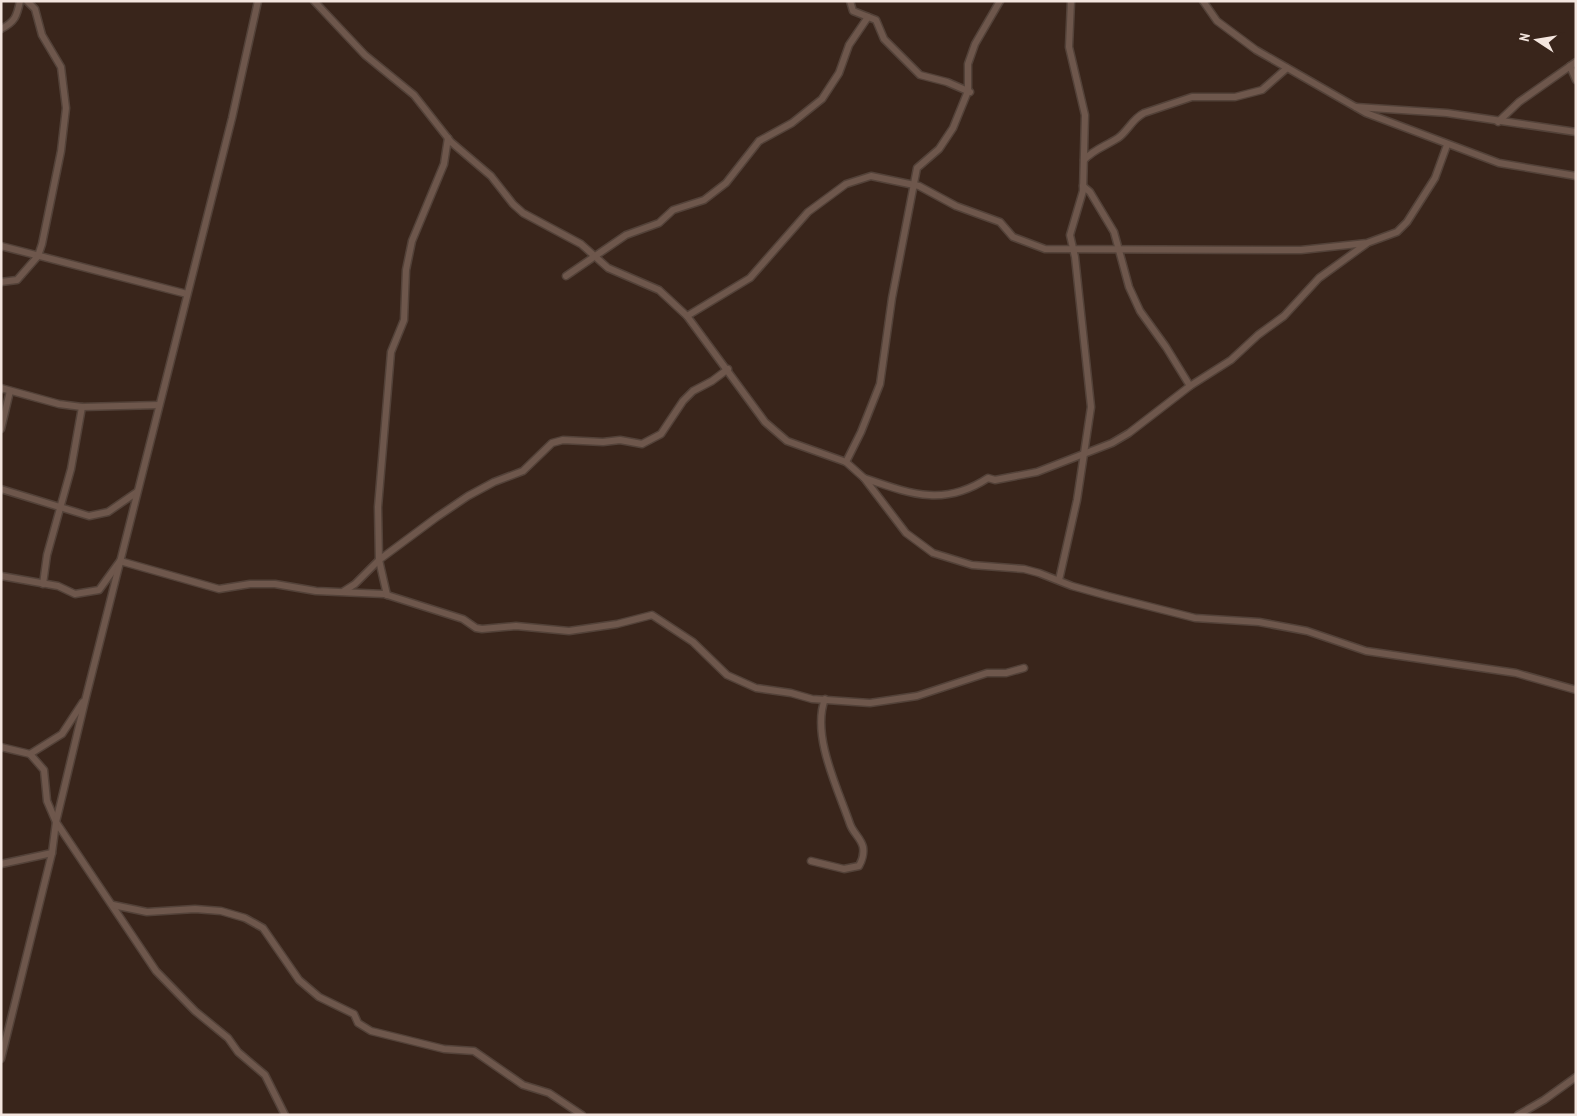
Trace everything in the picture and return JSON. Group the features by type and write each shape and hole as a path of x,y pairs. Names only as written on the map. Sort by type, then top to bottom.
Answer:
{"street":[{"path":"1,29 12,24 17,15 20,1"},
{"path":"1,282 17,280 38,256 60,159 66,108 61,67 42,36 35,9 27,1"},
{"path":"1,1059 52,853 56,822 86,697 188,294 258,1"},
{"path":"314,1 365,55 414,95 448,138 491,176 513,204 523,213 580,244 608,268 659,290 687,316 728,369 757,413 780,436 795,444 846,462 864,478 906,532 933,553 972,565 1024,569 1108,596 1195,618 1259,622 1307,630 1366,651 1516,673 1576,690"},
{"path":"850,1 853,11 876,20 884,39 920,75 947,82 969,91"},
{"path":"846,462 861,432 880,384 892,298 918,168 939,149 953,128 969,91 968,64 975,44 1000,1"},
{"path":"1059,580 1073,518 1091,407 1075,257 1070,235 1083,186 1084,160 1084,109 1069,47 1071,1"},
{"path":"1203,1 1217,21 1287,68 1354,107 1447,145 1499,163 1576,176"},
{"path":"566,276 594,255 626,235 659,224 673,210 704,200 726,183 759,141 792,122 822,99 839,73 849,46 868,17"},
{"path":"1498,122 1519,102 1573,64 1576,80"},
{"path":"1084,160 1095,149 1118,138 1138,116 1144,113 1192,97 1235,97 1262,90 1287,68"},
{"path":"1354,107 1430,112 1576,132"},
{"path":"387,594 379,560 378,507 391,352 404,320 406,270 412,241 444,164 448,138"},
{"path":"687,316 750,278 799,220 846,184 871,176 915,185 956,206 1000,222 1013,237 1045,249 1301,250 1367,243 1397,232 1407,222 1435,178 1447,145"},
{"path":"1083,186 1090,192 1109,223 1120,250 1129,286 1140,312 1165,344 1190,386"},
{"path":"864,478 930,497 946,496 968,490 988,478 995,480 1030,474 1112,443 1129,433 1190,386 1231,360 1258,335 1284,316 1319,278 1367,243"},
{"path":"1,246 188,294"},
{"path":"343,591 355,584 379,560 468,496 494,482 523,471 552,443 563,440 603,442 620,440 642,444 661,434 683,401 693,391 728,369"},
{"path":"1,388 59,404 82,407 159,405"},
{"path":"1,429 10,391"},
{"path":"43,584 47,555 59,506 71,469 82,407"},
{"path":"1,489 88,516 99,515 137,492"},
{"path":"2,578 58,586 75,594 99,590 120,561"},
{"path":"120,561 219,589 258,584 316,591 387,594 464,619 479,629 500,629 516,626 569,631 617,624 652,615 693,642 727,675 756,688 791,693 812,699 858,704 870,703 916,696 940,690 968,678 987,673 1006,673 1024,668"},
{"path":"30,754 62,734 86,697"},
{"path":"812,699 820,711"},
{"path":"811,861 844,869 859,866 864,850 861,840 851,826 837,790 822,737 820,711 825,699"},
{"path":"1,747 30,754 44,770 47,802 56,822 156,971 195,1011 228,1038 238,1052 265,1075 285,1115"},
{"path":"1,864 52,853"},
{"path":"113,906 147,912 195,909 221,911 245,918 263,928 299,980 320,997 354,1014 358,1023 371,1031 444,1049 474,1051 523,1085 549,1093 582,1115"},
{"path":"1518,1115 1544,1100 1576,1077"}]}
